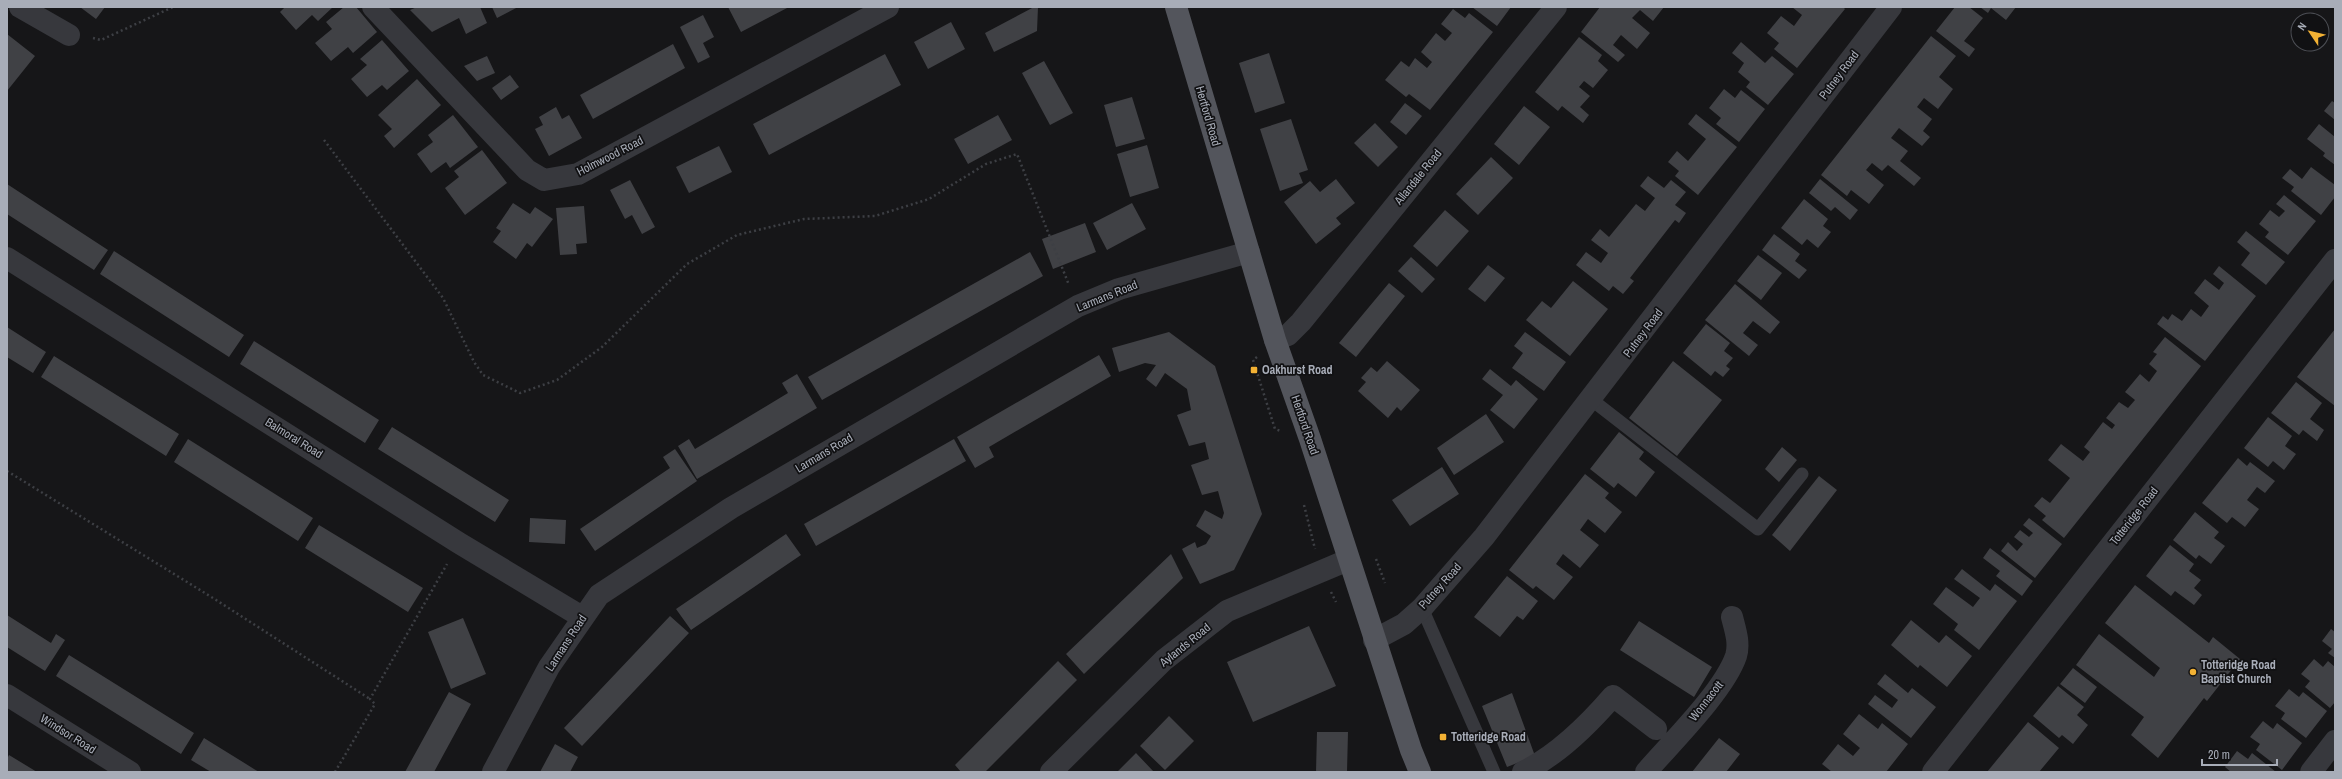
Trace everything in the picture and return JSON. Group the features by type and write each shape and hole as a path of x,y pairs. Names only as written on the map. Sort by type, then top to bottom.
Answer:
{"main road":[{"name":"Hertford Road","path":"1176,7 1275,340 1310,439 1374,640 1418,771"}],"street":[{"path":"20,7 69,35"},
{"name":"Holmwood Road","path":"374,7 526,170 544,180 578,174 888,7"},
{"name":"Allandale Road","path":"1275,340 1288,335 1301,322 1556,7"},
{"name":"Putney Road","path":"1374,640 1404,624 1422,608 1484,537 1592,400 1891,7"},
{"name":"Larmans Road","path":"493,772 549,667 582,617 599,595 731,508 1078,306 1119,289 1249,252"},
{"name":"Balmoral Road","path":"7,258 460,543 582,617"},
{"name":"Totteridge Road","path":"1933,772 2335,260"},
{"name":"Aylands Road","path":"1051,772 1164,660 1228,611 1348,560"},
{"name":"Wonnacott","path":"1646,772 1701,710 1727,674 1736,655 1738,638 1732,617"},
{"name":"Windsor Road","path":"7,696 130,772"},
{"path":"1523,772 1559,749 1593,719 1613,696 1656,729"},
{"path":"2311,772 2335,741"}],"lane":[{"path":"1592,400 1758,530 1802,474"},
{"path":"1422,608 1494,772"}],"path":[{"path":"69,35 101,40 173,7"},
{"path":"324,140 443,298 474,362 483,375 520,393 557,380 602,347 687,264 737,235 804,219 875,216 929,200 986,164 1017,154 1078,306"},
{"path":"7,471 213,598 370,699 375,704 335,772"},
{"path":"1304,505 1317,555"},
{"path":"370,699 460,543"}],"building":[{"path":"80,7 105,7 96,19"},
{"path":"285,7 333,7 318,21 312,15 296,30 280,12"},
{"path":"344,7 356,7 377,32 353,53 348,47 331,61 315,43 332,29 326,22"},
{"path":"417,7 480,7 487,23 466,34 459,18 432,32 410,10"},
{"path":"492,7 518,7 497,18"},
{"path":"728,7 789,7 741,32"},
{"path":"1034,7 1038,7 1037,31 994,52 985,33"},
{"path":"1472,7 1511,7 1497,26"},
{"path":"1600,7 1664,7 1653,21 1640,10 1632,18 1650,33 1637,49 1621,35 1613,45 1625,55 1618,62 1581,32"},
{"path":"1792,7 1843,7 1845,9 1797,68 1774,49 1779,43 1767,33 1781,16 1794,26 1802,15"},
{"path":"1955,7 1969,7 1983,18 1964,41 1975,49 1969,57 1936,31"},
{"path":"1980,7 2016,7 2006,20 1991,8 1988,13"},
{"path":"1453,9 1465,18 1469,13 1493,32 1430,110 1409,94 1406,97 1385,80 1401,61 1409,67 1415,58 1427,68 1432,62 1421,52 1436,33 1445,41 1452,33 1441,24"},
{"path":"703,15 714,37 703,43 710,57 698,63 680,27"},
{"path":"951,22 965,49 928,69 914,42"},
{"path":"7,34 35,56 7,91"},
{"path":"1931,36 1956,56 1939,77 1953,89 1938,109 1924,98 1917,107 1932,119 1923,131 1930,137 1922,146 1899,128 1891,138 1908,151 1900,161 1921,178 1914,186 1888,165 1882,171 1872,163 1866,170 1884,185 1869,204 1851,190 1847,196 1821,175"},
{"path":"1579,37 1602,55 1598,61 1608,70 1593,88 1584,81 1579,87 1590,96 1580,107 1589,115 1583,123 1562,106 1558,111 1535,92"},
{"path":"382,40 409,71 387,90 382,85 367,97 351,79 367,65 360,59"},
{"path":"1741,42 1765,63 1772,56 1794,74 1768,105 1746,87 1750,82 1738,72 1744,63 1732,53"},
{"path":"673,44 685,68 593,119 580,95"},
{"path":"1269,53 1285,103 1255,113 1239,63"},
{"path":"885,54 901,85 769,155 753,124"},
{"path":"487,56 495,73 477,81 464,66"},
{"path":"1044,61 1073,113 1050,125 1022,73"},
{"path":"510,75 519,87 501,100 492,88"},
{"path":"417,79 441,105 394,148 384,136 392,129 378,115"},
{"path":"1724,89 1735,98 1741,90 1765,109 1739,142 1716,124 1721,118 1709,108"},
{"path":"1132,97 1145,139 1116,147 1104,105"},
{"path":"2332,101 2335,103 2335,120 2324,111"},
{"path":"1405,103 1422,116 1406,135 1390,122"},
{"path":"1524,106 1550,127 1519,165 1494,144"},
{"path":"556,107 562,119 569,115 582,138 549,156 535,129 543,125 539,117"},
{"path":"1696,114 1737,147 1698,195 1675,176 1679,171 1668,162 1677,151 1688,161 1706,139 1688,124"},
{"path":"453,115 478,147 450,168 446,162 431,173 417,154 433,142 428,135"},
{"path":"998,115 1012,140 968,164 954,139"},
{"path":"1291,119 1308,170 1299,173 1303,183 1280,191 1260,129"},
{"path":"1375,123 1398,147 1378,167 1354,143"},
{"path":"2319,124 2335,137 2335,165 2323,156 2325,153 2307,139"},
{"path":"1147,145 1159,188 1130,197 1117,154"},
{"path":"719,146 732,172 689,193 676,167"},
{"path":"482,150 507,183 465,215 445,188 459,177 454,171"},
{"path":"1491,157 1513,178 1478,215 1456,194"},
{"path":"2311,167 2335,185 2335,197 2321,215 2291,191 2294,187 2282,178 2290,169 2302,179"},
{"path":"1648,176 1664,188 1671,180 1686,192 1675,205 1686,213 1679,223 1675,220 1630,278 1634,281 1623,294 1613,286 1609,291 1576,265 1586,252 1601,263 1608,253 1591,240 1600,229 1609,237 1636,204 1645,211 1655,198 1640,186"},
{"path":"1336,179 1355,203 1336,218 1341,224 1316,244 1284,202 1310,181 1320,192"},
{"path":"1820,179 1858,210 1850,220 1835,207 1831,211 1809,193"},
{"path":"630,180 655,227 642,234 632,215 625,219 610,190"},
{"path":"7,184 108,250 94,270 7,214"},
{"path":"2284,195 2316,221 2288,255 2265,237 2269,232 2259,224 2270,210 2279,217 2285,211 2276,204"},
{"path":"1804,199 1828,219 1823,226 1831,232 1818,248 1807,239 1802,245 1781,228"},
{"path":"513,203 530,214 535,207 553,219 532,247 527,243 516,259 493,242 501,231 496,228"},
{"path":"1132,203 1146,229 1107,250 1093,223"},
{"path":"584,206 587,243 576,244 577,254 560,255 556,208"},
{"path":"1445,210 1469,231 1437,267 1413,246"},
{"path":"1085,223 1096,252 1053,269 1042,239"},
{"path":"2246,231 2285,262 2266,285 2241,265 2250,253 2237,242"},
{"path":"1774,234 1800,254 1795,261 1807,270 1799,279 1762,250"},
{"path":"114,251 244,335 229,357 100,274"},
{"path":"1030,252 1043,276 822,400 808,377"},
{"path":"1758,255 1782,273 1761,300 1737,281"},
{"path":"1411,257 1435,279 1422,293 1398,271"},
{"path":"1488,265 1505,278 1485,302 1468,289"},
{"path":"2219,266 2256,296 2205,361 2157,324 2163,316 2168,320 2172,314 2182,321 2191,309 2201,317 2209,306 2194,293 2205,279 2219,290 2224,283 2213,274"},
{"path":"1573,281 1608,309 1570,356 1526,320 1542,301 1551,308"},
{"path":"1389,283 1405,296 1356,357 1339,343"},
{"path":"1735,284 1780,322 1770,334 1753,321 1743,333 1758,345 1749,356 1705,320"},
{"path":"1706,324 1730,343 1724,351 1733,358 1726,366 1730,369 1723,377 1715,371 1711,376 1683,353"},
{"path":"7,327 46,352 33,373 7,357"},
{"path":"2335,329 2335,406 2297,377"},
{"path":"1169,332 1215,366 1262,514 1234,570 1200,584 1182,549 1195,542 1197,548 1206,544 1211,536 1196,526 1205,510 1222,519 1224,513 1218,491 1202,495 1191,465 1209,459 1205,442 1189,446 1177,415 1191,410 1187,389 1165,373 1156,387 1146,379 1156,365 1145,363 1119,372 1112,348"},
{"path":"1525,332 1566,362 1544,391 1512,368 1523,353 1514,346"},
{"path":"2165,337 2201,366 2064,538 2042,520 2046,516 2034,506 2042,497 2050,503 2070,478 2048,460 2061,444 2083,461 2090,452 2084,447 2103,422 2112,429 2115,425 2106,418 2119,402 2128,408 2135,400 2125,392 2140,374 2149,382 2157,371 2149,364 2157,354 2153,352"},
{"path":"254,341 379,420 365,443 240,364"},
{"path":"1099,355 1111,376 989,447 994,457 975,468 957,437"},
{"path":"54,356 179,434 166,456 41,377"},
{"path":"1387,361 1420,390 1401,411 1397,407 1388,418 1358,391 1366,382 1361,378 1371,367 1377,372"},
{"path":"1673,361 1722,400 1677,456 1629,418"},
{"path":"1490,369 1511,386 1516,380 1538,399 1514,429 1490,410 1503,395 1482,379"},
{"path":"797,374 817,408 697,479 678,446 689,439 695,449 788,393 782,383"},
{"path":"2296,382 2322,403 2310,419 2324,430 2317,441 2303,430 2299,435 2271,413"},
{"path":"1486,414 1504,442 1454,475 1437,448"},
{"path":"2268,417 2292,436 2285,446 2296,454 2284,470 2273,461 2268,467 2244,448"},
{"path":"392,427 509,500 495,522 378,449"},
{"path":"1619,432 1644,452 1639,459 1655,472 1636,497 1618,483 1614,488 1590,469"},
{"path":"188,439 313,518 298,541 174,462"},
{"path":"954,439 966,461 816,546 804,524"},
{"path":"1782,447 1797,460 1779,482 1765,469"},
{"path":"675,449 697,481 595,551 580,529 670,468 663,457"},
{"path":"2238,458 2247,466 2250,462 2275,481 2265,493 2257,487 2247,500 2259,509 2245,527 2232,517 2227,523 2202,503"},
{"path":"1442,467 1459,494 1410,526 1392,500"},
{"path":"1585,474 1609,493 1605,498 1622,512 1605,533 1588,519 1580,530 1599,545 1580,568 1563,554 1556,564 1573,577 1554,600 1536,586 1533,589 1509,570"},
{"path":"1819,476 1837,490 1790,551 1772,535"},
{"path":"2195,512 2219,532 2214,538 2225,546 2211,564 2199,555 2196,559 2173,540"},
{"path":"530,518 566,520 565,544 529,542"},
{"path":"2029,518 2062,544 2035,578 2001,551 2008,542 2017,551 2023,544 2014,537 2020,530 2029,537 2033,533 2023,525"},
{"path":"319,525 423,588 408,612 305,548"},
{"path":"786,534 801,555 691,630 676,609"},
{"path":"2170,545 2194,564 2189,571 2201,580 2194,588 2202,595 2194,605 2175,591 2171,596 2146,576"},
{"path":"1990,548 2033,581 2022,596 1996,576 2000,571 1983,558"},
{"path":"1171,554 1183,578 1084,674 1066,654"},
{"path":"1962,569 1990,591 1995,584 2017,601 1979,650 1954,630 1958,624 1933,604 1946,587 1973,607 1980,598 1954,579"},
{"path":"1507,576 1538,601 1523,620 1517,616 1500,637 1474,617"},
{"name":"Totteridge Road Baptist Church","path":"2135,585 2209,643 2213,637 2240,659 2207,701 2204,698 2158,758 2131,735 2144,717 2076,665 2099,634 2154,677 2160,668 2105,623"},
{"path":"7,615 51,643 56,634 65,640 45,671 7,647"},
{"path":"670,616 689,633 582,746 564,728"},
{"path":"463,618 486,674 451,689 428,632"},
{"path":"1911,620 1939,643 1946,635 1972,656 1947,687 1920,665 1918,668 1891,645"},
{"path":"1639,621 1712,667 1694,697 1620,650"},
{"path":"1309,626 1336,686 1253,722 1227,662"},
{"path":"2331,629 2335,632 2335,658 2328,653 2332,649 2322,641"},
{"path":"69,655 194,733 181,754 56,676"},
{"path":"2314,659 2323,667 2328,661 2335,667 2335,702 2330,708 2305,687 2310,681 2301,674"},
{"path":"1058,661 1077,680 985,772 961,772 955,765"},
{"path":"2073,668 2097,687 2085,703 2060,684"},
{"path":"1885,674 1908,693 1912,688 1936,707 1911,738 1868,704 1875,695 1892,708 1898,700 1877,684"},
{"path":"2058,686 2084,707 2077,715 2088,725 2073,744 2062,735 2059,738 2033,716"},
{"path":"2289,689 2299,697 2303,692 2327,711 2306,738 2281,719 2285,713 2275,706"},
{"path":"449,692 471,704 434,772 405,772"},
{"path":"1512,693 1535,756 1507,767 1482,706"},
{"path":"1859,714 1878,729 1882,723 1908,744 1886,772 1832,772 1822,764 1838,744 1853,756 1860,748 1843,734"},
{"path":"1169,716 1194,741 1165,770 1140,746"},
{"path":"2263,721 2273,729 2277,723 2302,743 2282,770 2256,750 2260,744 2250,737"},
{"path":"2028,722 2059,748 2039,772 1987,772"},
{"path":"1317,732 1348,732 1347,772 1316,772"},
{"path":"204,738 259,772 211,772 191,760"},
{"path":"1719,738 1740,754 1726,772 1692,772"},
{"path":"555,744 578,757 570,772 540,772"},
{"path":"2237,751 2248,759 2252,753 2276,772 2231,772 2225,767"},
{"path":"1136,753 1154,772 1117,772"},
{"path":"9,755 37,772 7,772 7,759"}],"place":[{"name":"Oakhurst Road","path":"1254,370"},
{"name":"Totteridge Road Baptist Church","path":"2193,672"},
{"name":"Totteridge Road","path":"1443,737"}]}
